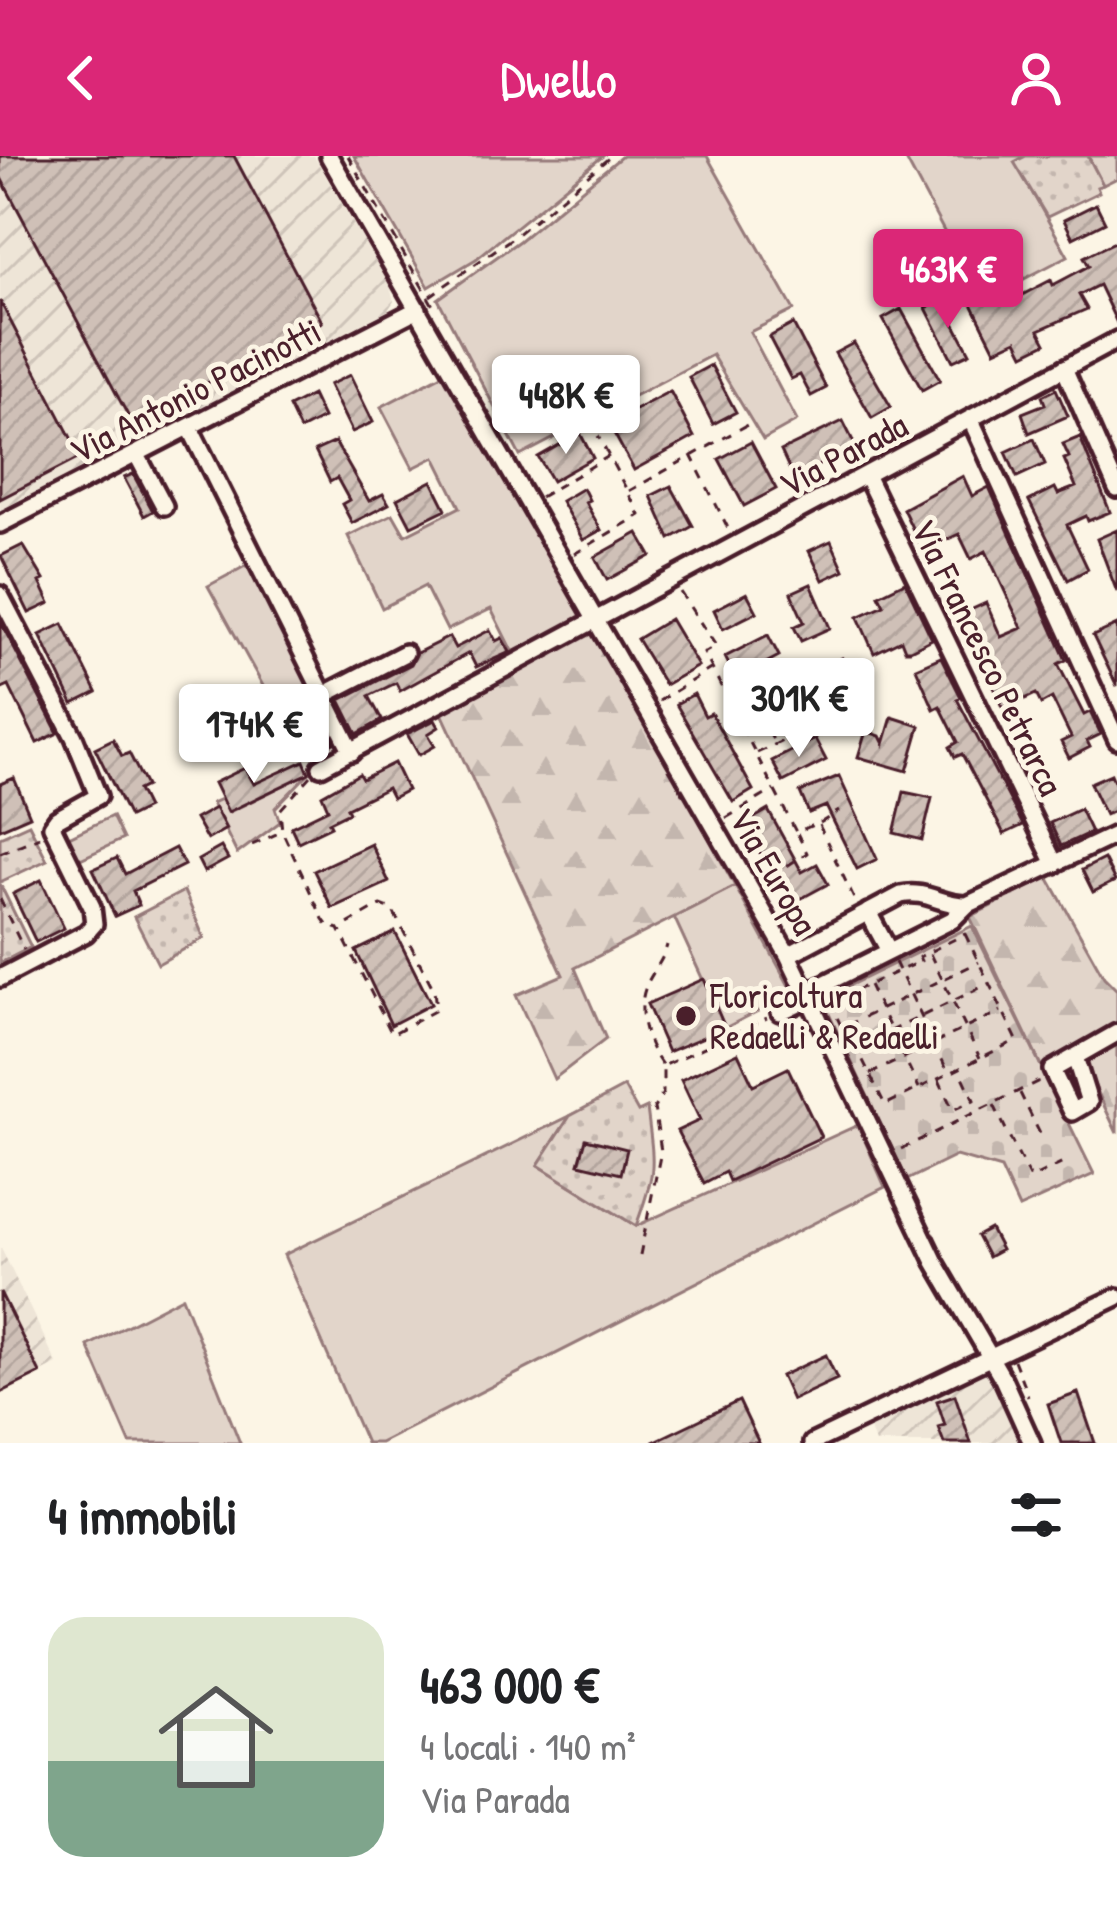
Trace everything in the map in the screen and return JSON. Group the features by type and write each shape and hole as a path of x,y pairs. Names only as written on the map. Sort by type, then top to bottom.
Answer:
{"street":[{"name":"Via Europa","path":"329,156 423,303 596,620 788,956 935,1262 990,1357 1032,1443"},
{"name":"Via Antonio Pacinotti","path":"0,524 423,303"},
{"name":"Via Parada","path":"321,767 1117,340"},
{"path":"1064,368 1117,489"},
{"path":"971,420 1117,740"},
{"path":"190,428 352,752"},
{"path":"137,455 164,506"},
{"name":"Via Francesco Petrarca","path":"866,475 1055,864"},
{"path":"0,595 74,736 98,796 52,826 92,907 94,924 0,978"},
{"path":"324,694 405,653"},
{"path":"780,1012 952,920 967,905 1117,834"},
{"path":"788,956 912,892 967,905"},
{"path":"865,914 889,950"},
{"path":"1075,1057 1117,1033"},
{"path":"812,1443 1117,1297"}],"path":[{"path":"423,303 515,236 611,156"},
{"path":"629,491 747,425"},
{"path":"572,555 640,515 598,436"},
{"path":"691,455 736,545"},
{"path":"539,498 609,456"},
{"path":"672,579 716,646 704,653 807,853 788,866"},
{"path":"724,692 782,664"},
{"path":"657,702 712,668"},
{"path":"744,683 775,744"},
{"path":"755,753 812,727"},
{"path":"321,767 280,806 283,831 323,919 339,929 381,905 392,909 434,990 436,1010 392,1034 339,929"},
{"path":"724,819 774,790"},
{"path":"796,832 838,811"},
{"path":"818,824 865,914"},
{"path":"252,845 283,831"},
{"path":"0,853 53,835"},
{"path":"0,898 30,962"},
{"path":"846,1026 885,1105 1017,1040 990,983 965,934 830,1002 842,1028 846,1026 881,1010 979,962"},
{"path":"640,1255 661,1151 654,1108 663,1093 664,1066 651,1049 641,1012 648,980 661,966 668,945"},
{"path":"889,950 949,1074"},
{"path":"929,952 980,1058"},
{"path":"868,983 919,1088"},
{"path":"857,1048 990,983"},
{"path":"870,1074 1003,1010"},
{"path":"664,1066 780,1012"},
{"path":"959,1068 980,1110"},
{"path":"938,1079 958,1121"},
{"path":"901,1149 1042,1080"},
{"path":"1019,1091 1043,1139"},
{"path":"953,1110 974,1100"},
{"path":"993,1104 1030,1179 1067,1161"}],"shaded area":[{"path":"0,156 314,156 394,301 388,310 0,510"},
{"path":"0,1246 57,1364 0,1394"},
{"path":"985,1372 1009,1409 1020,1443 875,1443 869,1426"}],"green space":[{"path":"354,156 603,156 476,259 429,287"},
{"path":"622,156 707,156 794,310 750,332 797,421 763,440 712,355 520,456 438,299 519,241"},
{"path":"904,156 1026,156 1015,162 1068,256 1024,279 999,233 956,254"},
{"path":"1026,156 1088,156 1103,185 1097,187 1099,192 1047,217 1014,162"},
{"path":"1088,156 1117,156 1117,178 1103,185"},
{"path":"446,373 589,618 515,657 491,609 447,630 425,586 382,608 348,536 393,514 405,535 460,507 435,457 413,468 381,407"},
{"path":"251,563 329,715 290,735 208,586"},
{"path":"593,627 735,886 575,968 606,1039 554,1079 516,995 563,975 440,709"},
{"path":"309,773 275,808 280,822 237,854 212,803 221,799 229,812"},
{"path":"112,816 123,839 78,860 67,838"},
{"path":"29,824 47,860 0,882 0,837"},
{"path":"1048,877 1104,977 1117,990 1117,1023 1041,1066 970,917"},
{"path":"0,884 31,947 0,963"},
{"path":"735,886 793,993 725,1028 674,917"},
{"path":"184,891 204,938 158,964 134,917"},
{"path":"972,926 1094,1174 1019,1208 1001,1169 956,1156 907,1180 822,999"},
{"path":"1117,1041 1117,1133 1082,1059"},
{"path":"624,1087 638,1112 647,1108 651,1143 651,1179 636,1226 538,1165 570,1116"},
{"path":"570,1116 538,1165 636,1226 858,1125 885,1187 380,1443 366,1443 284,1255"},
{"path":"182,1297 240,1443 130,1443 88,1346"}],"building":[{"path":"0,156 234,156 322,322 132,423 0,176"},
{"path":"1096,204 1105,222 1073,238 1064,220"},
{"path":"1117,241 1117,323 1099,285 1079,295 1087,309 1039,330 1046,343 1024,354 1017,340 995,350 949,270 962,262 967,271 998,256 1020,296 1089,266 1084,257"},
{"path":"942,300 970,353 953,361 926,308"},
{"path":"0,301 81,457 0,499"},
{"path":"901,309 940,380 922,390 883,319"},
{"path":"793,324 826,388 811,396 800,375 791,379 769,337"},
{"path":"854,343 891,407 872,418 835,353"},
{"path":"711,365 736,412 713,424 689,377"},
{"path":"350,375 373,422 352,432 329,385"},
{"path":"1056,389 1068,416 1029,433 1022,413 1045,404 1042,396"},
{"path":"670,391 694,437 634,470 609,424"},
{"path":"312,395 323,418 300,430 289,407"},
{"path":"843,421 855,445 794,479 781,451"},
{"path":"580,433 593,458 552,481 538,457"},
{"path":"1080,437 1110,512 1067,525 1088,569 1068,580 1029,501 1055,488 1058,494 1076,487 1063,444"},
{"path":"1034,439 1045,464 1017,477 1006,452"},
{"path":"335,442 369,501 383,494 389,504 352,523 342,504 349,500 337,478 330,482 315,451"},
{"path":"751,442 776,489 744,506 719,459"},
{"path":"133,474 153,511 144,516 124,478"},
{"path":"963,476 972,496 989,487 1066,660 1058,664 1084,715 1090,712 1101,734 1087,741 1090,747 1069,758 1061,742 1071,737 1052,698 1041,704 1036,694 1003,709 988,676 994,673 966,612 986,603 1001,637 1022,628 986,551 971,559 959,534 923,551 903,509"},
{"path":"432,481 446,509 411,526 397,499"},
{"path":"671,486 693,526 670,539 651,496"},
{"path":"583,488 589,500 585,502 601,530 583,540 561,501"},
{"path":"1117,530 1117,592 1097,539"},
{"path":"638,533 651,556 607,580 595,557"},
{"path":"831,541 844,570 823,580 809,551"},
{"path":"23,545 44,580 40,582 50,603 29,613 1,556"},
{"path":"905,582 932,639 910,650 905,650 901,640 874,653 858,617 884,605 879,595"},
{"path":"811,584 830,628 801,641 794,627 804,622 791,593"},
{"path":"747,593 757,612 723,629 714,610"},
{"path":"670,619 698,666 665,685 637,639"},
{"path":"0,621 58,733 37,743 9,686 0,690"},
{"path":"63,624 97,692 73,704 40,635"},
{"path":"1117,625 1117,686 1093,636"},
{"path":"490,630 510,652 476,667 469,653 400,691 396,683 369,696 382,720 357,734 340,700 411,664 417,653 449,637 455,648"},
{"path":"768,635 779,656 736,679 725,657"},
{"path":"941,657 961,697 957,699 1023,825 1004,834 962,754 955,757 950,747 958,742 940,706 934,709 916,668"},
{"path":"842,658 869,709 835,726 814,670"},
{"path":"787,675 807,716 785,731 766,685"},
{"path":"694,694 705,716 711,713 753,790 733,802 676,704"},
{"path":"892,717 920,726 907,771 858,757 866,731 880,736 884,744"},
{"path":"322,719 334,743 325,747 322,740 307,747 299,730"},
{"path":"435,720 439,727 428,734 435,746 419,755 407,734"},
{"path":"113,739 122,756 129,753 146,786 138,790 147,808 129,817 95,748"},
{"path":"815,739 826,760 783,782 772,761"},
{"path":"304,761 309,773 228,812 214,783 245,768 254,784"},
{"path":"394,763 407,790 392,798 387,788 347,808 349,812 329,822 331,826 298,842 291,827 328,809 322,795 359,774 362,779"},
{"path":"1111,774 1117,788 1117,810 1105,815 1090,783"},
{"path":"839,776 877,859 857,869 826,806 809,813 800,792"},
{"path":"14,778 30,816 0,829 0,784"},
{"path":"904,792 932,798 922,840 894,833"},
{"path":"215,808 226,829 207,840 195,819"},
{"path":"1080,809 1091,832 1061,846 1050,823"},
{"path":"768,810 802,872 817,864 828,884 789,905 744,824"},
{"path":"371,844 389,882 332,908 314,871"},
{"path":"221,847 228,859 204,872 198,860"},
{"path":"175,848 184,865 133,891 139,905 115,916 93,869 117,858 125,874"},
{"path":"1104,859 1115,881 1093,892 1082,870"},
{"path":"41,880 64,928 36,942 13,894"},
{"path":"395,932 431,1004 391,1025 356,951"},
{"name":"Floricoltura Redaelli & Redaelli","path":"704,979 725,1028 668,1052 647,1004"},
{"path":"738,1053 753,1085 788,1068 821,1137 729,1181 725,1172 704,1183 677,1131 700,1120 681,1080"},
{"path":"586,1139 627,1149 621,1174 579,1164"},
{"path":"990,1229 1001,1250 988,1257 977,1236"},
{"path":"0,1292 40,1373 0,1393"},
{"path":"826,1355 837,1379 792,1400 781,1376"},
{"path":"1078,1393 1095,1443 1061,1443 1048,1404"},
{"path":"955,1395 971,1443 944,1443 938,1427 945,1425 937,1401"},
{"path":"739,1401 759,1443 651,1443"}],"place":[{"name":"Floricoltura Redaelli & Redaelli","path":"686,1016"}]}
